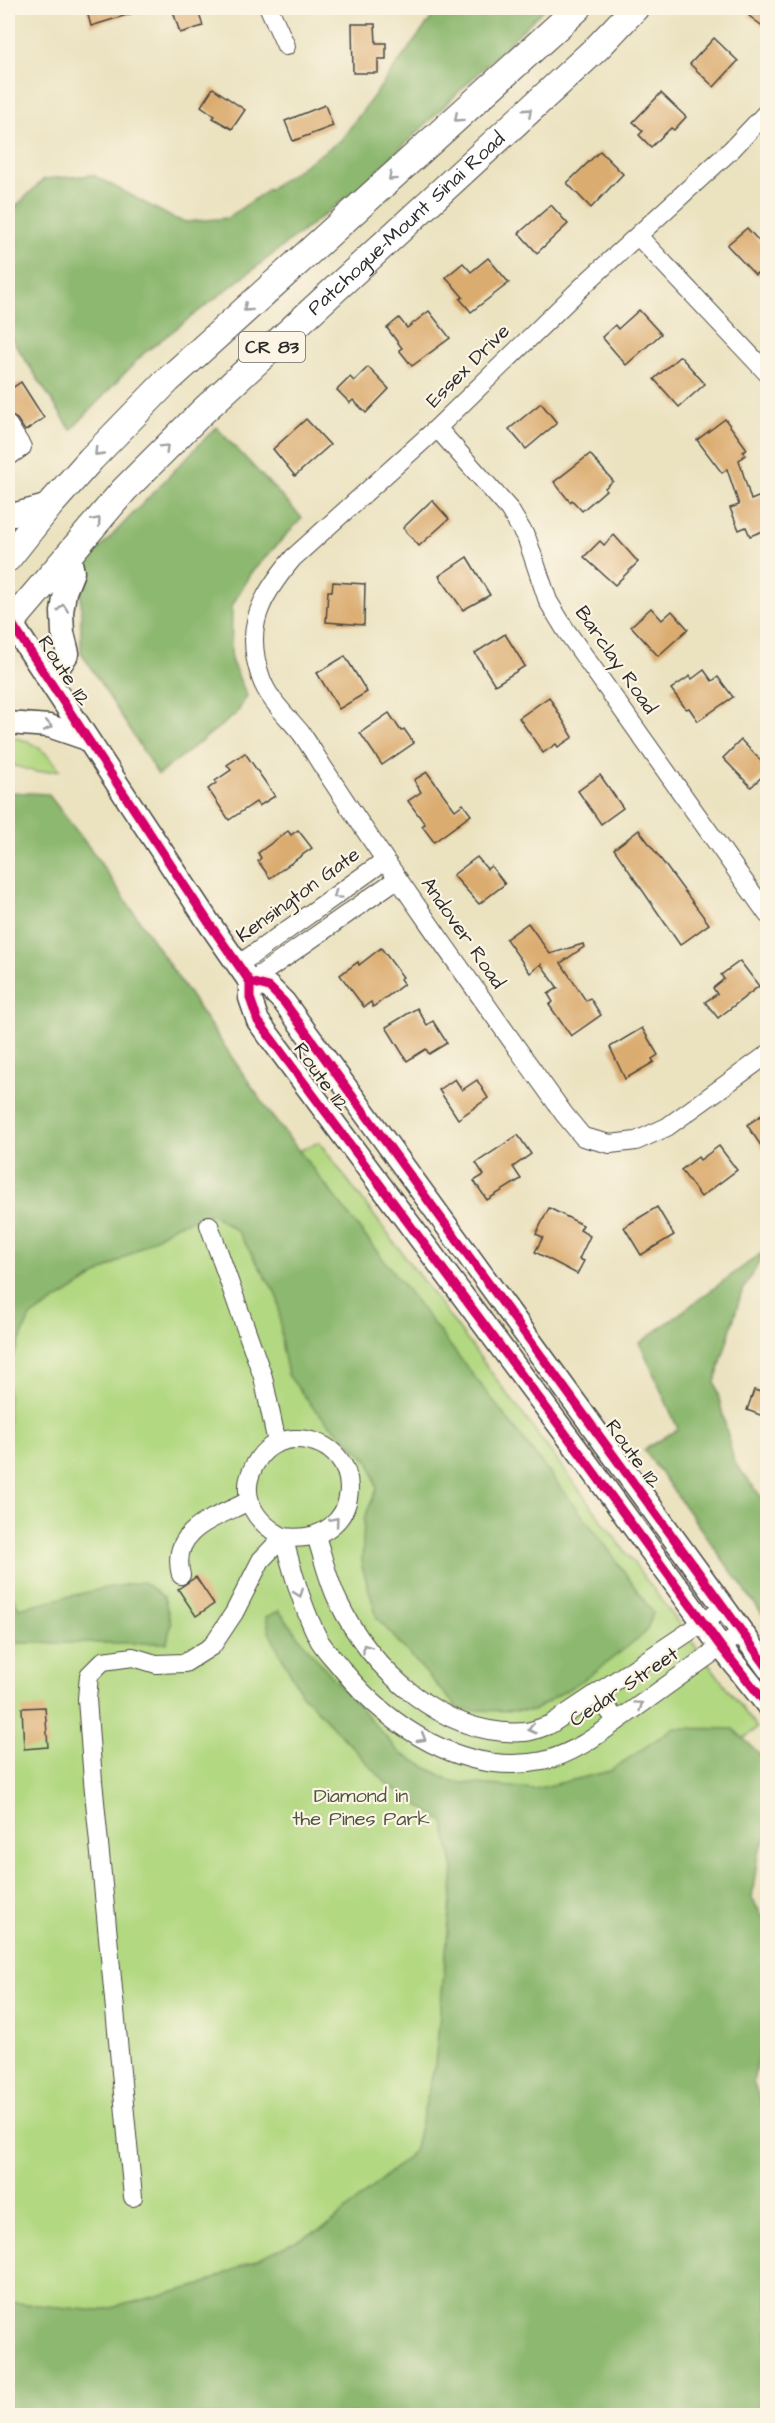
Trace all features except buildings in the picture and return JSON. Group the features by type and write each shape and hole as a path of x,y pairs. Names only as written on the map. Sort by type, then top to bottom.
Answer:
{"highway":[{"name":"CR 83","path":"8,558 50,504 168,380 578,8"},
{"name":"Patchogue-Mount Sinai Road","path":"8,622 124,490 202,412 598,47 635,8"}],"main road":[{"path":"8,516 50,504"},
{"path":"50,681 68,653 63,633 62,612 65,592 73,572 69,553"},
{"name":"Route 112","path":"8,622 50,681 244,974 258,1021 579,1452 703,1623 768,1706"},
{"path":"8,723 49,726 87,739"},
{"name":"Route 112","path":"244,974 269,987 284,1002 768,1668"}],"street":[{"path":"269,8 286,46"},
{"name":"Essex Drive","path":"261,679 256,654 254,624 261,601 293,558 437,428 526,340 731,150 768,111"},
{"path":"638,236 768,374"},
{"name":"Barclay Road","path":"437,428 509,509 527,539 548,601 565,629 768,915"},
{"path":"8,456 22,447 10,433"},
{"name":"Andover Road","path":"261,679 279,708 301,733 384,861 564,1114 583,1137 610,1144 636,1141 668,1127 768,1054"},
{"name":"Kensington Gate","path":"244,974 384,861"},
{"path":"244,974 397,879"},
{"path":"209,1225 262,1377 278,1443"},
{"path":"293,1438 317,1442 337,1455 345,1469 349,1485 348,1501 341,1516 330,1528 316,1536 300,1539 283,1537 268,1529 256,1517 249,1501 248,1484 253,1467 263,1453 278,1443 293,1438"},
{"path":"181,1575 178,1562 182,1542 196,1528 249,1501"},
{"name":"Cedar Street","path":"316,1536 338,1600 367,1651 402,1688 446,1715 492,1731 527,1732 551,1724 723,1609"},
{"path":"133,2197 93,1775 87,1699 89,1675 103,1661 133,1657 156,1664 185,1663 212,1646 234,1613 261,1560 283,1537"},
{"name":"Cedar Street","path":"283,1537 298,1593 321,1642 356,1686 391,1720 436,1746 476,1760 508,1764 544,1761 585,1743 741,1633"},
{"path":"596,1694 617,1721"}],"green space":[{"path":"439,8 545,8 364,184 143,354 71,430 8,333 8,214 44,179 93,175 173,218 186,222 227,218 341,140"},
{"path":"216,427 302,518 250,574 232,606 231,660 247,696 237,713 158,775 81,652 81,568"},
{"path":"8,730 13,730 12,737 27,741 39,748 60,770 36,772 8,764"},
{"path":"8,792 48,794 95,855 271,1115 606,1546 653,1613 646,1632 591,1675 533,1711 459,1710 377,1618 362,1566 364,1519 377,1489 370,1462 315,1410 288,1375 282,1346 278,1297 238,1232 212,1214 176,1225 30,1317 8,1369"},
{"name":"Diamond in the Pines Park","path":"319,1142 757,1728 712,1764 436,2322 8,2363 8,1279"},
{"path":"767,1249 741,1294 715,1382 734,1462 767,1504 767,1621 644,1450 678,1429 640,1343"},
{"path":"143,1582 164,1597 171,1623 167,1643 8,1643 8,1587 19,1608 105,1588"},
{"path":"279,1611 315,1657 400,1753 453,1782 535,1789 610,1771 673,1728 733,1729 760,1754 767,1765 767,1836 758,1854 752,1898 767,1925 767,2027 753,2082 768,2119 767,2415 8,2415 8,2302 99,2311 201,2285 328,2226 414,2151 435,2064 454,1870 444,1822 387,1784 301,1693 270,1634 266,1617"}],"cycle path":[{"path":"8,618 250,982 250,998 258,1021 721,1647 768,1706"},
{"path":"250,982 269,987 284,1002 768,1668"}]}
